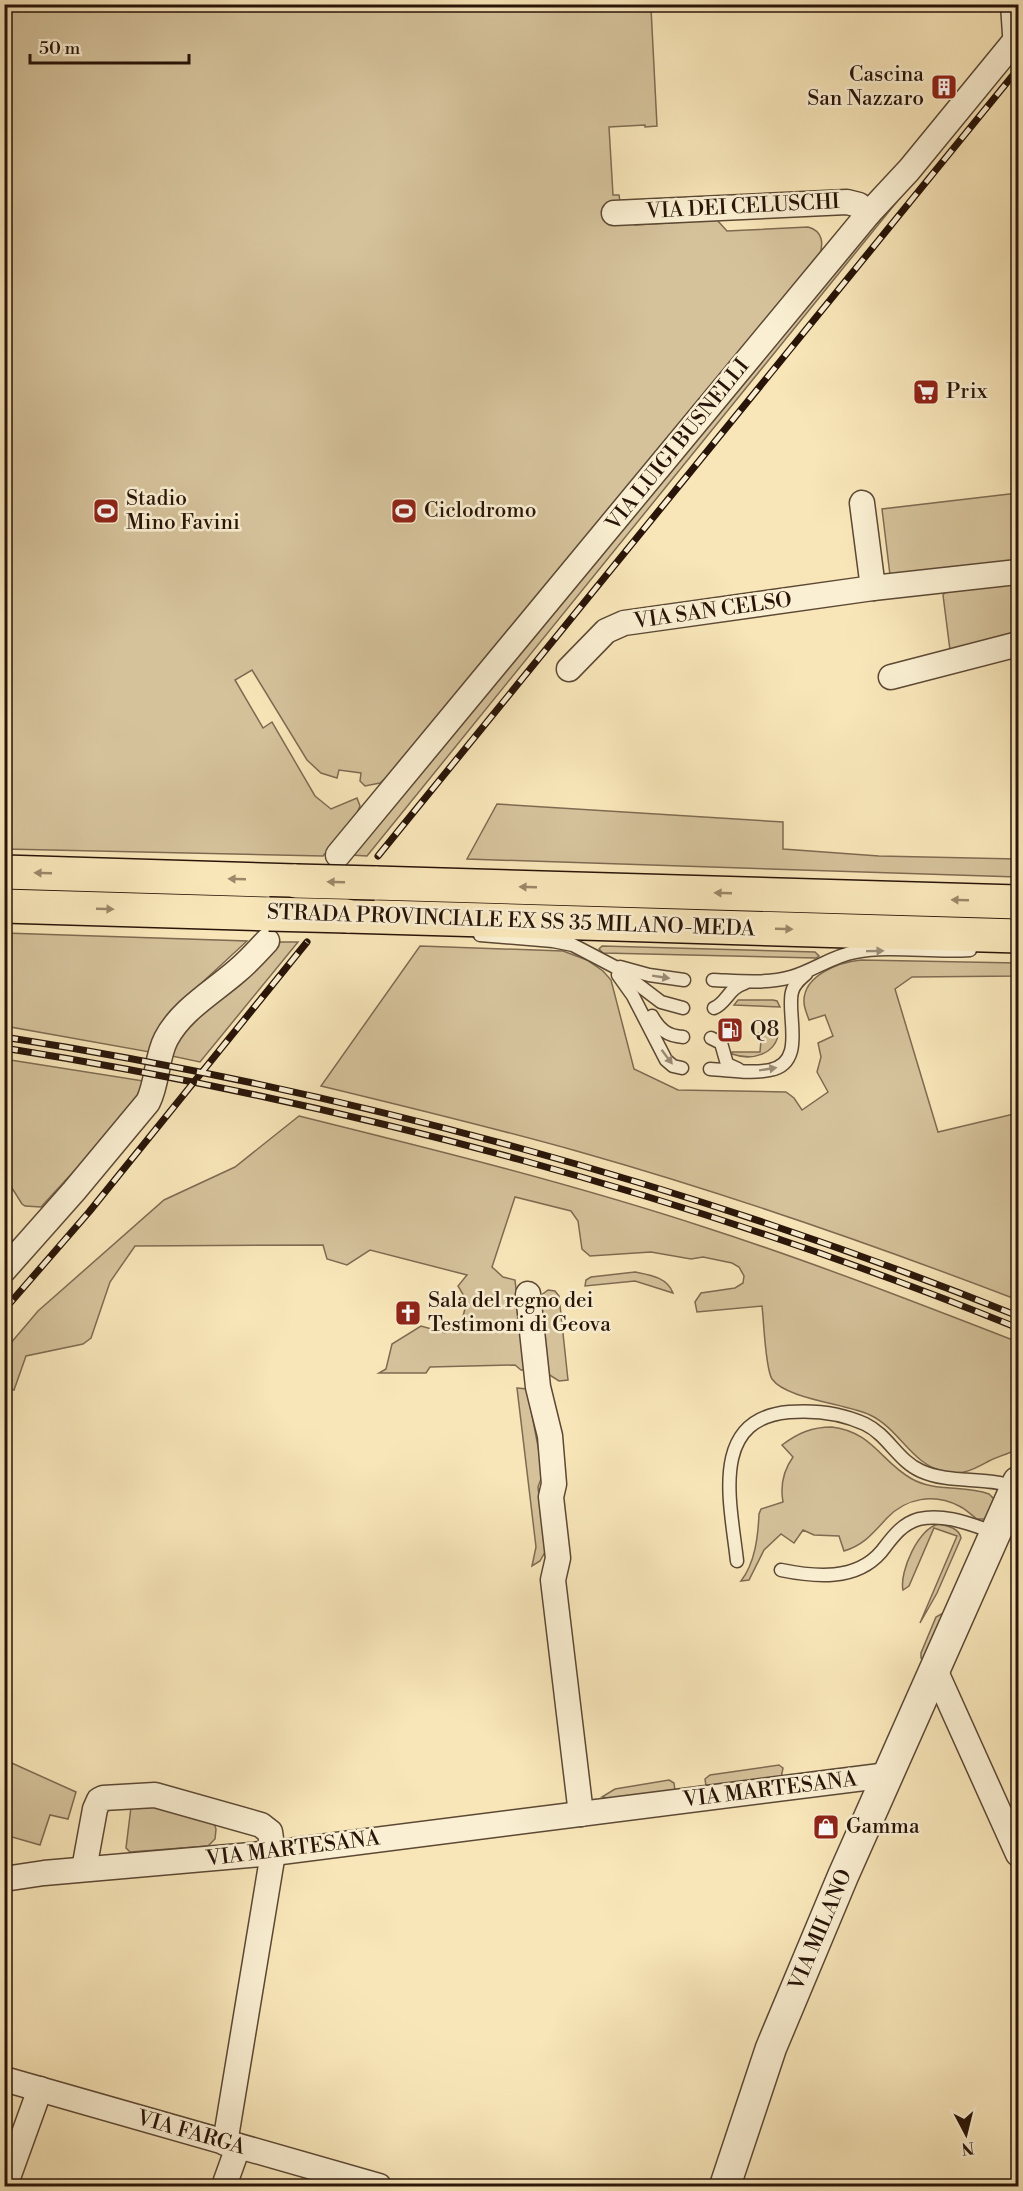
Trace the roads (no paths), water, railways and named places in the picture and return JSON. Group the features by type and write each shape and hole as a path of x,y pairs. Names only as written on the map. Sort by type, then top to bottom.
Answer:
{"highway":[{"name":"STRADA PROVINCIALE EX SS 35 MILANO-MEDA","path":"4,872 1018,902"},
{"name":"STRADA PROVINCIALE EX SS 35 MILANO-MEDA","path":"4,906 268,928 347,916 1018,936"}],"street":[{"path":"1016,4 1018,35"},
{"name":"VIA LUIGI BUSNELLI","path":"338,855 869,213 909,170 1018,35"},
{"name":"VIA DEI CELUSCHI","path":"614,213 834,202 859,205 869,213"},
{"path":"862,503 873,588"},
{"name":"VIA SAN CELSO","path":"569,669 606,631 624,623 873,588 1018,572"},
{"path":"891,677 1018,644"},
{"path":"4,1270 148,1102 155,1085 163,1046 175,1026 190,1010 251,959 268,928"},
{"path":"528,1294 538,1387 550,1436 554,1484 551,1497 558,1558 553,1580 581,1814"},
{"name":"VIA MILANO","path":"725,2187 771,2048 888,1775 936,1672 1017,1485"},
{"path":"936,1672 1018,1854"},
{"name":"VIA MARTESANA","path":"4,1879 84,1869 273,1853 888,1775"},
{"path":"84,1869 96,1803 103,1798 146,1794 162,1796 266,1827 272,1839 273,1853 232,2145 224,2187"},
{"name":"VIA FARGA","path":"4,2079 378,2187"},
{"path":"5,2187 40,2089"}],"lane":[{"path":"403,918 481,935 563,943 580,948 620,971 661,1002 683,1008"},
{"path":"712,980 780,980 856,952 968,950 1018,942"},
{"path":"599,958 649,975 684,980"},
{"path":"599,958 624,977 662,1030 673,1036 683,1037"},
{"path":"599,958 613,969 633,996 666,1060 673,1066 682,1068"},
{"path":"710,1069 772,1070 783,1064 793,1036 792,992 798,981 813,969"},
{"path":"714,1008 719,1006 737,986 755,981"},
{"path":"711,1038 721,1043 727,1064 745,1070"},
{"path":"736,1561 730,1497 731,1460 736,1443 744,1430 759,1420 779,1413 804,1411 845,1417 867,1425 879,1433 909,1465 922,1472 952,1478 1017,1485"},
{"path":"781,1570 798,1574 835,1575 854,1570 868,1564 899,1530 908,1524 929,1518 962,1522 997,1534"}],"railway":[{"path":"378,856 1018,69"},
{"path":"4,1310 89,1212 307,942"},
{"path":"4,1037 133,1059 263,1085 519,1148 772,1225 1018,1316"},
{"path":"4,1048 133,1070 263,1097 391,1126 519,1159 646,1196 772,1237 1018,1328"}],"place":[{"name":"Cascina San Nazzaro","path":"944,87"},
{"name":"Prix","path":"926,392"},
{"name":"Stadio Mino Favini","path":"106,511"},
{"name":"Ciclodromo","path":"404,511"},
{"name":"Q8","path":"730,1030"},
{"name":"Sala del regno dei Testimoni di Geova","path":"408,1313"},
{"name":"Gamma","path":"826,1827"}]}
